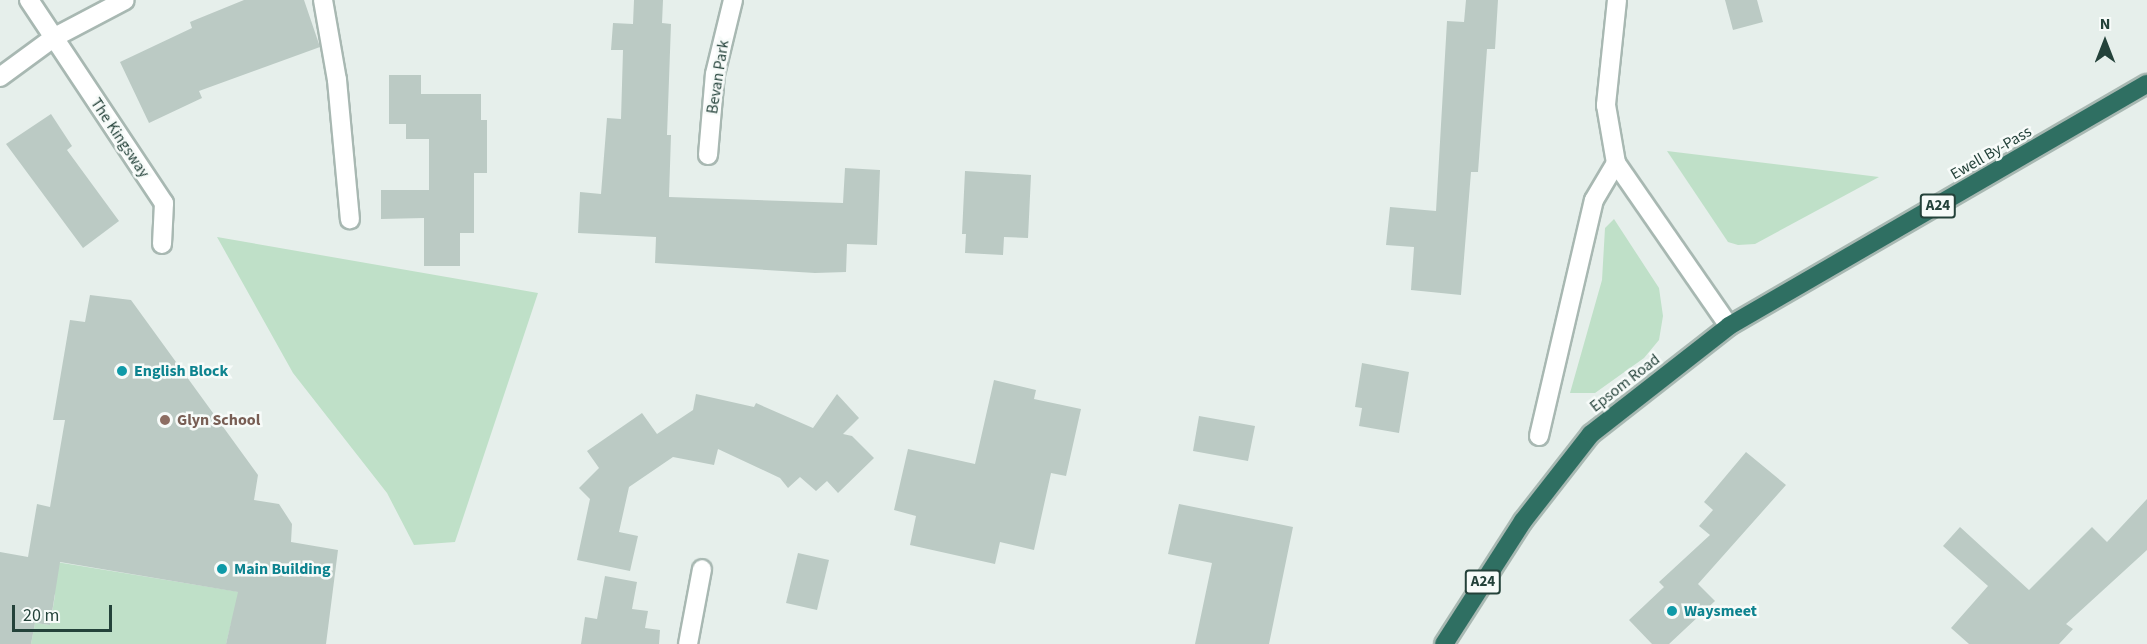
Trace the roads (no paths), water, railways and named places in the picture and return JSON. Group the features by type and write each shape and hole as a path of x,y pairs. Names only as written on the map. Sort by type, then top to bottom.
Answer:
{"highway":[{"name":"Ewell By-Pass","path":"1729,326 2147,84"},
{"name":"Epsom Road","path":"1449,642 1523,520 1591,434 1729,326"}],"street":[{"name":"The Kingsway","path":"29,0 164,203 162,244"},
{"path":"0,77 53,38 125,0"},
{"path":"323,0 337,80 350,219"},
{"name":"Bevan Park","path":"708,155 715,74 733,0"},
{"path":"1617,0 1606,105 1616,163 1729,326"},
{"path":"1539,436 1594,200 1616,163"},
{"path":"688,644 702,569"}],"place":[{"name":"English Block","path":"122,371"},
{"name":"Glyn School","path":"165,420"},
{"name":"Main Building","path":"222,569"},
{"name":"Waysmeet","path":"1672,611"}]}
